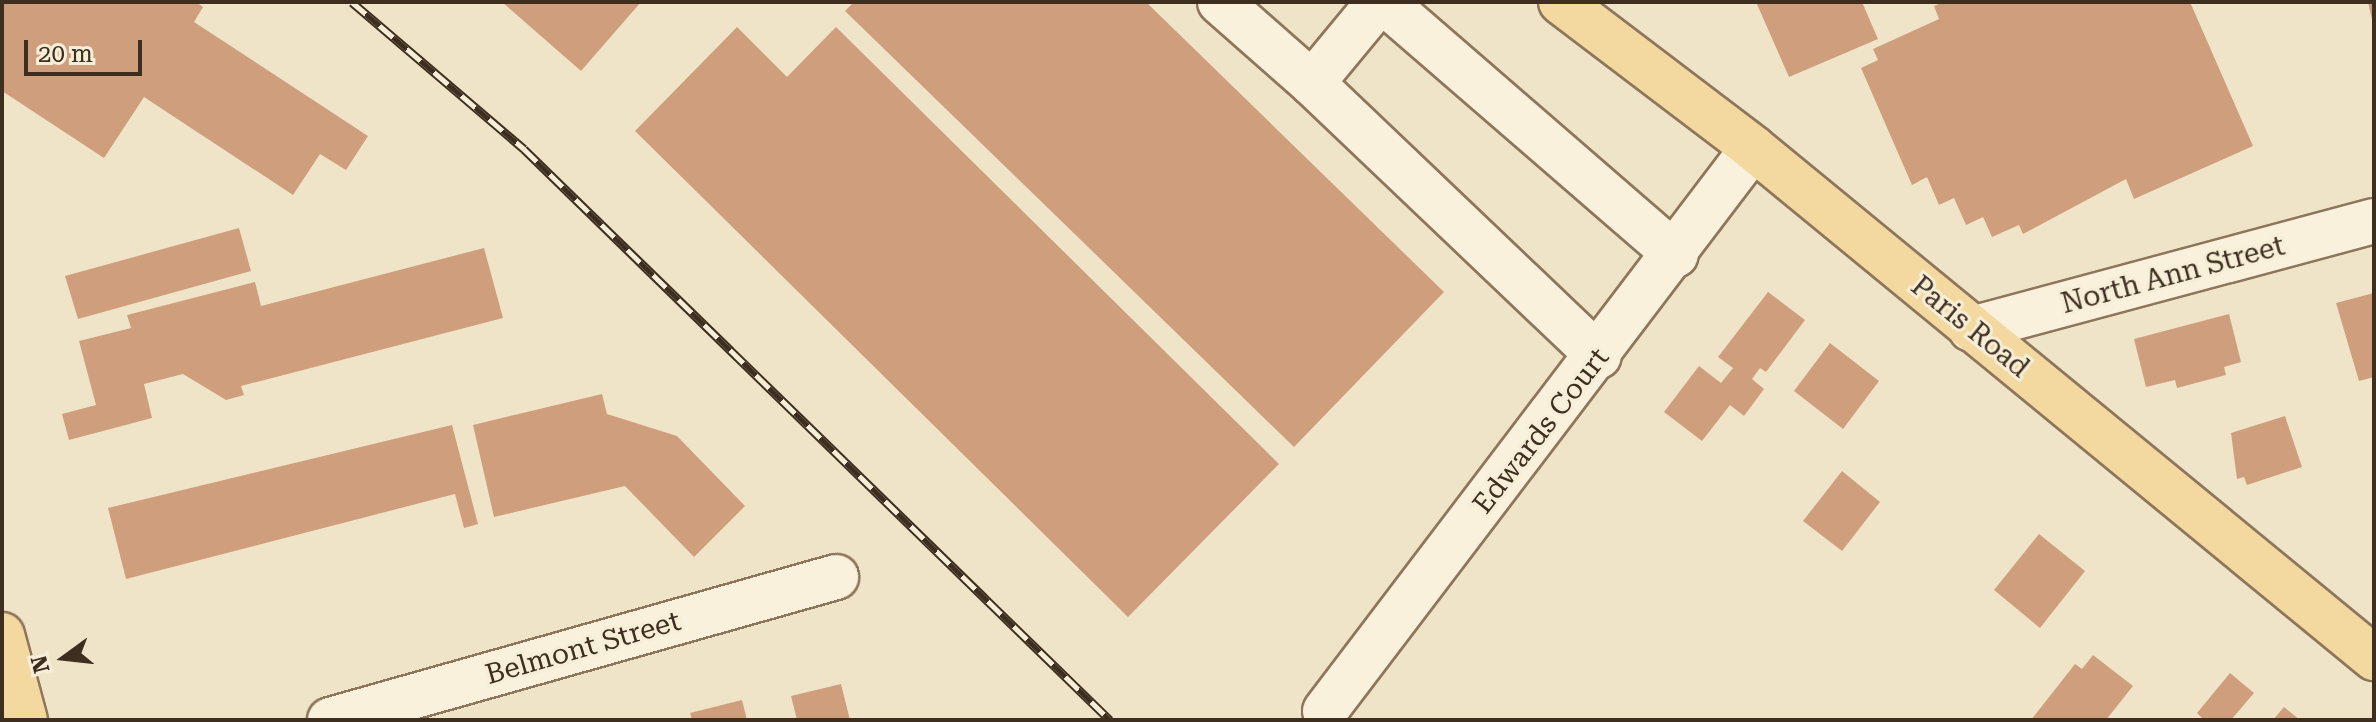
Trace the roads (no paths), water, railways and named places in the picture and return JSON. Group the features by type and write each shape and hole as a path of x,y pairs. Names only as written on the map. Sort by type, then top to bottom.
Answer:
{"main road":[{"name":"Paris Road","path":"1561,2 1753,148 2374,658"},
{"path":"4,646 25,720"}],"street":[{"path":"1220,2 1312,83 1599,356"},
{"path":"1312,83 1382,2 1676,255"},
{"name":"Edwards Court","path":"1325,711 1676,255 1753,148"},
{"name":"North Ann Street","path":"1971,329 2374,221"},
{"name":"Belmont Street","path":"330,720 836,577"}],"railway":[{"path":"352,2 524,149 1110,720"}]}
